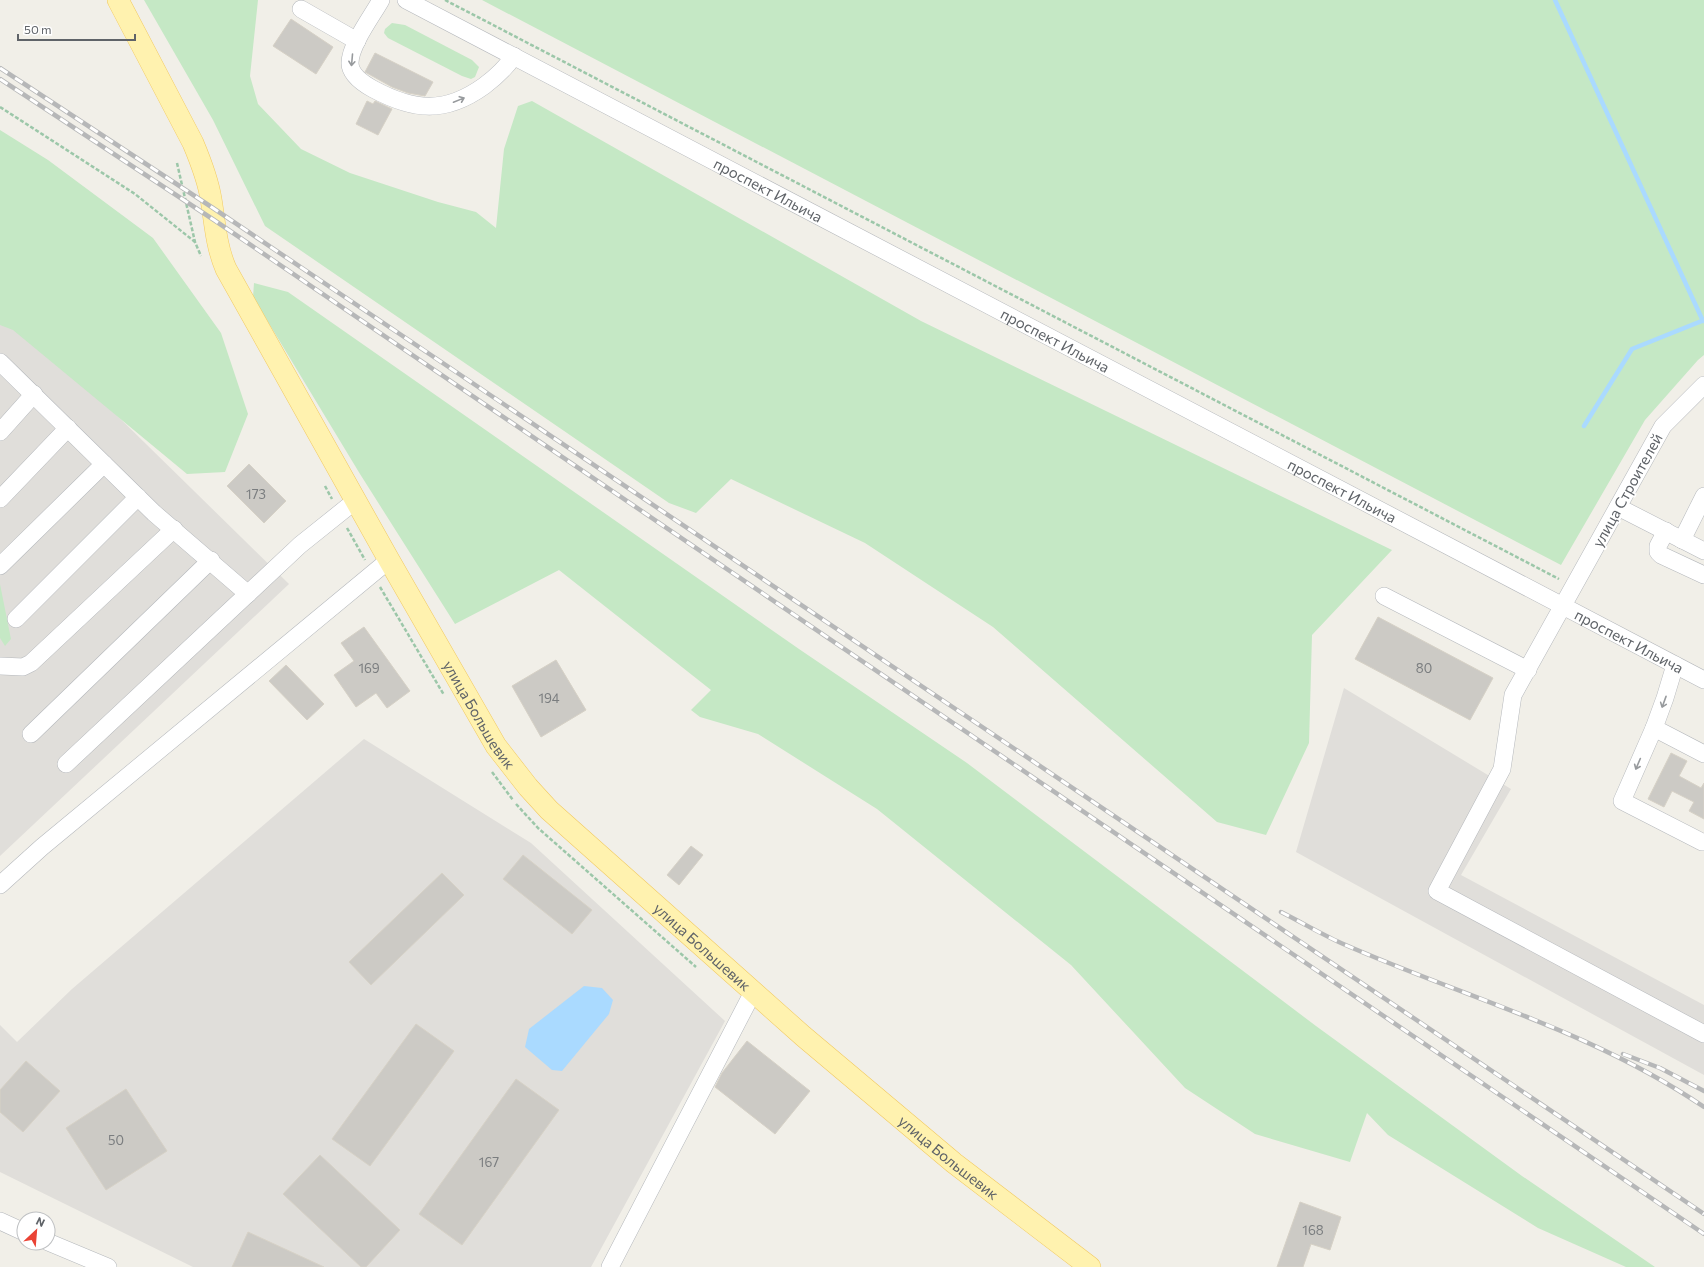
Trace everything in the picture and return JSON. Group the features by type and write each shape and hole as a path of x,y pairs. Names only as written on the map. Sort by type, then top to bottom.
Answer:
{"main road":[{"name":"улица Большевик","path":"118,0 193,143 211,198 220,256 226,269 389,560 496,746 528,787 549,810 754,992 954,1163 1090,1267"}],"street":[{"path":"381,0 357,41 350,63 353,72 361,80 391,98 408,104 427,108 445,106 463,99 498,76 506,68 514,56"},
{"name":"проспект Ильича","path":"406,0 1704,680"},
{"path":"301,9 357,41"},
{"path":"0,362 138,497 248,594"},
{"name":"улица Строителей","path":"1704,385 1663,426 1513,695 1502,769 1437,891 1704,1034"},
{"path":"0,432 34,394"},
{"path":"0,499 68,428"},
{"path":"0,566 104,464"},
{"path":"1682,540 1704,496"},
{"path":"16,619 138,497"},
{"path":"66,764 300,545 356,500"},
{"path":"1618,507 1704,551"},
{"path":"0,666 22,667 31,663 174,529"},
{"path":"1666,531 1658,546 1658,552 1661,555 1704,575"},
{"path":"30,734 211,560"},
{"path":"0,885 42,848 389,560"},
{"path":"1384,596 1528,670"},
{"path":"1675,665 1654,728 1622,801 1704,842"},
{"path":"1654,728 1704,754"},
{"path":"610,1267 754,992"},
{"path":"0,1221 16,1228"},
{"path":"56,1245 108,1267"}],"path":[{"path":"445,0 1574,587"},
{"path":"0,108 135,194 195,242"},
{"path":"177,163 195,242 203,261"},
{"path":"321,480 372,573 448,702"},
{"path":"488,767 501,786 538,828 701,972"}],"shaded area":[{"path":"0,301 289,584 0,856"},
{"path":"1344,688 1511,789 1461,875 1704,1005 1704,1075 1296,852"},
{"path":"364,739 531,843 725,1021 591,1267 193,1267 0,1172 0,1025 17,1042 72,989"}],"green space":[{"path":"144,0 258,0 250,76 258,104 301,149 350,173 438,202 476,212 496,228 504,149 518,106 532,101 921,321 1392,550 1312,635 1309,743 1266,835 1217,822 993,627 865,543 731,479 696,513 669,503 265,226 213,120"},
{"path":"482,0 1704,0 1704,355 1645,420 1561,565"},
{"path":"392,23 405,25 472,60 479,67 475,77 471,79 462,76 388,38 384,33 385,29"},
{"path":"0,130 48,160 153,238 221,333 248,414 225,472 187,474 13,330 0,325"},
{"path":"254,283 288,292 799,649 967,763 1316,1026 1522,1176 1655,1267 1626,1267 1538,1228 1388,1135 1367,1113 1350,1162 1255,1134 1185,1088 1071,965 877,809 758,734 700,717 691,710 711,690 559,570 455,624 360,474 253,297"},
{"path":"0,584 11,639 5,646 0,638"}],"water":[{"path":"584,986 602,988 613,1000 609,1014 562,1071 552,1070 525,1047 529,1029"}],"building":[{"path":"291,19 333,47 316,74 273,46"},
{"path":"375,53 433,82 425,96 408,93 392,87 365,72"},
{"path":"367,101 373,104 375,101 392,109 378,135 356,124"},
{"path":"249,464 286,501 264,523 227,486"},
{"path":"1378,617 1493,678 1470,720 1355,659"},
{"path":"364,627 410,691 387,708 376,693 356,707 334,675 354,661 341,643"},
{"path":"556,660 586,710 541,737 512,686"},
{"path":"286,665 324,704 307,720 269,681"},
{"path":"1671,753 1687,761 1679,776 1701,788 1704,783 1704,819 1689,811 1694,802 1672,791 1664,807 1648,799"},
{"path":"691,846 703,855 679,885 667,875"},
{"path":"523,855 592,910 572,934 503,879"},
{"path":"442,873 464,895 371,985 349,962"},
{"path":"416,1024 454,1051 370,1166 332,1139"},
{"path":"747,1041 810,1091 775,1134 715,1087 722,1073"},
{"path":"26,1061 60,1091 23,1132 0,1112 0,1090"},
{"path":"516,1079 559,1110 462,1245 419,1214"},
{"path":"126,1089 167,1151 106,1190 66,1128"},
{"path":"320,1155 400,1230 366,1267 361,1267 283,1194"},
{"path":"1300,1202 1341,1217 1330,1250 1311,1244 1303,1267 1277,1267"},
{"path":"248,1232 324,1267 232,1267"}],"waterway":[{"path":"1555,0 1703,321"},
{"path":"1584,426 1632,349 1704,320"}],"railway":[{"path":"0,68 213,208 1704,1214"},
{"path":"0,79 214,220 1704,1234"},
{"path":"1281,912 1341,943 1526,1016 1617,1056 1661,1080 1704,1107"},
{"path":"1623,1054 1660,1068 1704,1091"}]}
